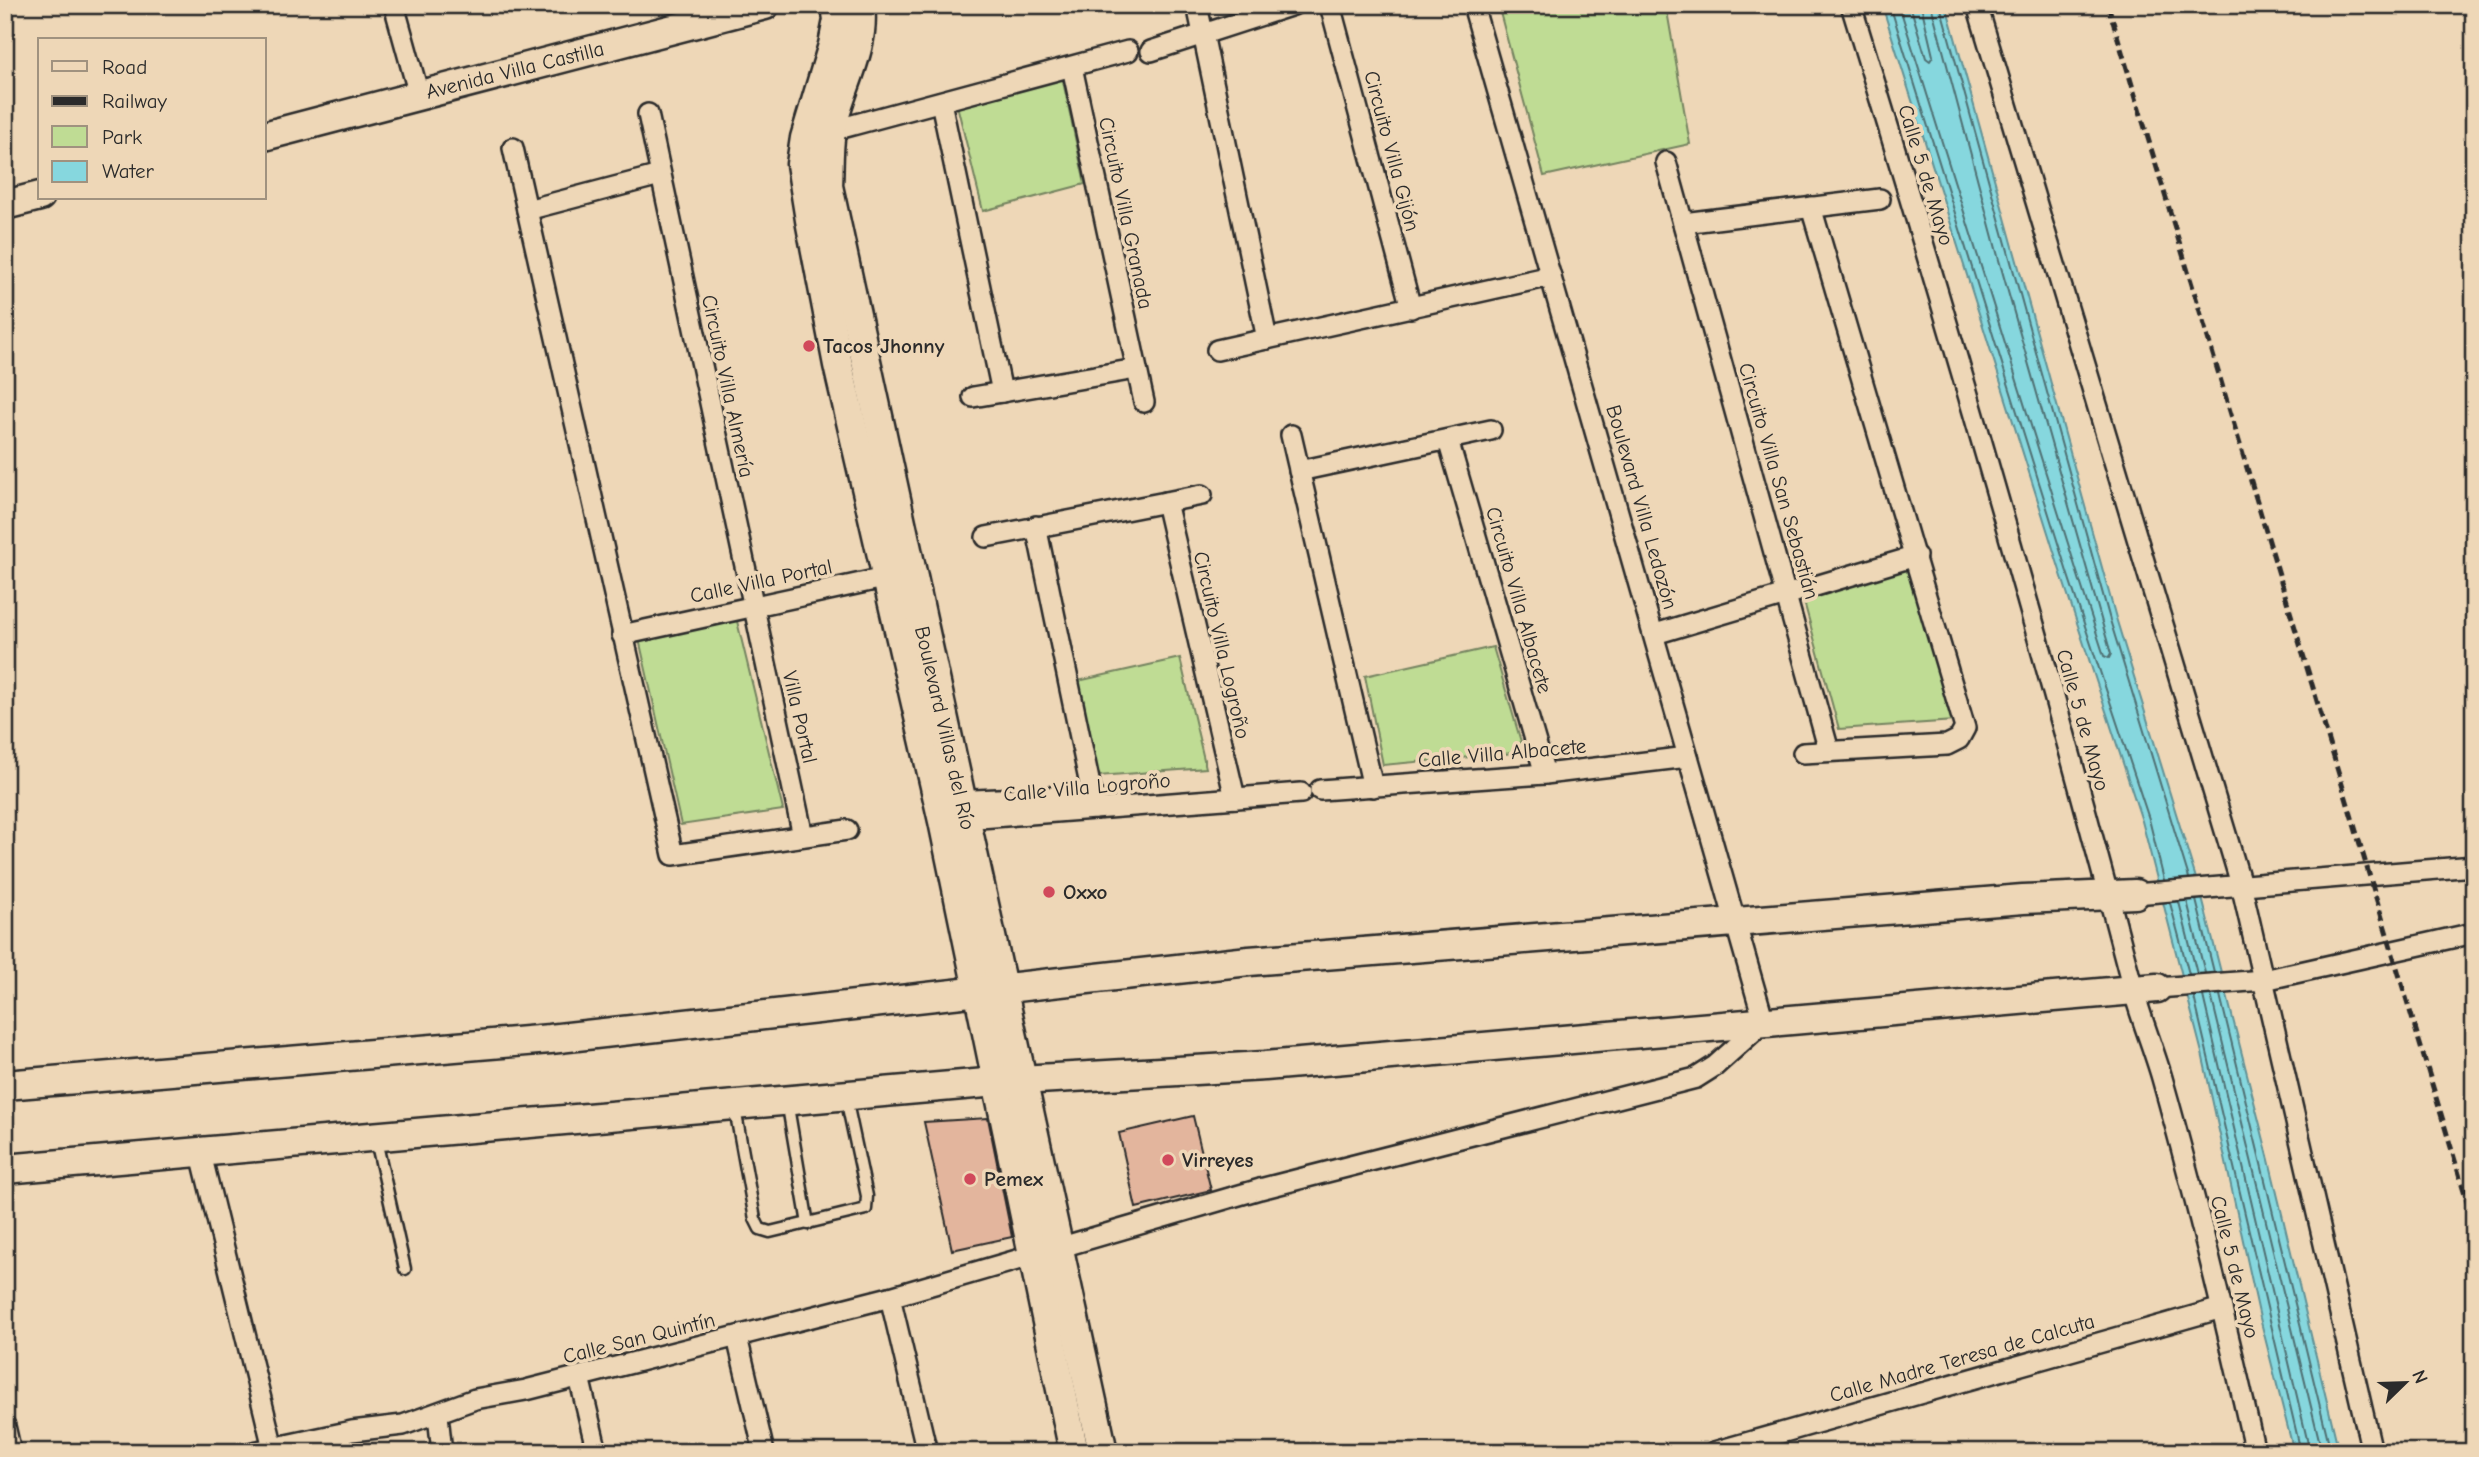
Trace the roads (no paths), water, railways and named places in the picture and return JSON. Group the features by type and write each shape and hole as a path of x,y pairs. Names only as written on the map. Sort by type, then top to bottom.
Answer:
{"street":[{"path":"394,5 419,95"},
{"name":"Avenida Villa Castilla","path":"266,135 765,5"},
{"name":"Boulevard Villas del Río","path":"818,134 838,20 836,5"},
{"name":"Boulevard Villas del Río","path":"860,5 862,19 856,56 801,164 838,365 899,575 953,811 1008,1081 1047,1252 1103,1452"},
{"path":"1196,5 1267,339"},
{"path":"1152,51 1293,5"},
{"name":"Circuito Villa Gijón","path":"1330,5 1411,308"},
{"name":"Boulevard Villa Ledozón","path":"1473,5 1688,757 1738,921 1764,1022"},
{"name":"Calle 5 de Mayo","path":"1850,5 2121,894 2145,989 2163,1079 2222,1308 2255,1452"},
{"path":"1977,5 2241,884 2259,980 2372,1452"},
{"path":"818,134 1128,51"},
{"name":"Circuito Villa Granada","path":"1072,67 1144,402"},
{"path":"940,102 1002,392"},
{"name":"Circuito Villa Almería","path":"648,114 752,607"},
{"path":"513,148 673,855 847,830"},
{"name":"Circuito Villa San Sebastián","path":"1666,162 1829,751"},
{"path":"527,210 660,174"},
{"path":"5,205 38,197"},
{"path":"1683,223 1880,199"},
{"path":"1803,753 1947,745 1962,735 1965,724 1811,207"},
{"path":"1217,350 1551,276"},
{"path":"973,397 1136,369"},
{"path":"1299,471 1491,430"},
{"path":"1291,435 1373,786"},
{"name":"Circuito Villa Albacete","path":"1448,440 1545,774"},
{"path":"985,537 1202,495"},
{"name":"Circuito Villa Logroño","path":"1166,502 1235,798"},
{"path":"1035,526 1094,802"},
{"path":"1655,634 1916,556"},
{"name":"Calle Villa Portal","path":"622,635 899,575"},
{"name":"Villa Portal","path":"752,607 803,836"},
{"name":"Calle Villa Albacete","path":"1235,798 1545,774 1688,757"},
{"name":"Calle Villa Logroño","path":"953,811 1094,802 1235,798"},
{"path":"5,1085 550,1039 1249,961 1738,921 2372,877 2474,866"},
{"path":"5,1169 201,1154 1008,1081 1265,1066 2259,980 2474,933"},
{"name":"Calle San Quintín","path":"253,1452 274,1450 352,1431 403,1425 438,1415 475,1399 579,1377 890,1297 1259,1189 1696,1078 1715,1066 1764,1022"},
{"path":"201,1154 274,1450"},
{"name":"Boulevard Villas del Río","path":"1047,1252 1074,1452"},
{"path":"890,1297 927,1452"},
{"name":"Calle Madre Teresa de Calcuta","path":"1714,1452 2222,1308"},
{"path":"737,1337 764,1452"},
{"path":"579,1377 597,1452"},
{"path":"438,1415 442,1452"},
{"path":"5,1426 11,1452"}],"lane":[{"path":"734,1105 755,1219 760,1229 769,1232 866,1209 867,1196 846,1096"},
{"path":"787,1101 808,1224"},
{"path":"375,1137 405,1269"}],"water":[{"path":"1882,5 1946,5 2116,618 2202,898 2269,1160 2339,1452 2294,1452 2260,1318 2202,1053 2142,821 2061,574"}],"railway":[{"path":"2108,5 2474,1224"}],"place":[{"name":"Tacos Jhonny","path":"809,346"},
{"name":"Oxxo","path":"1049,892"},
{"name":"Virreyes","path":"1168,1160"},
{"name":"Pemex","path":"970,1179"}]}
